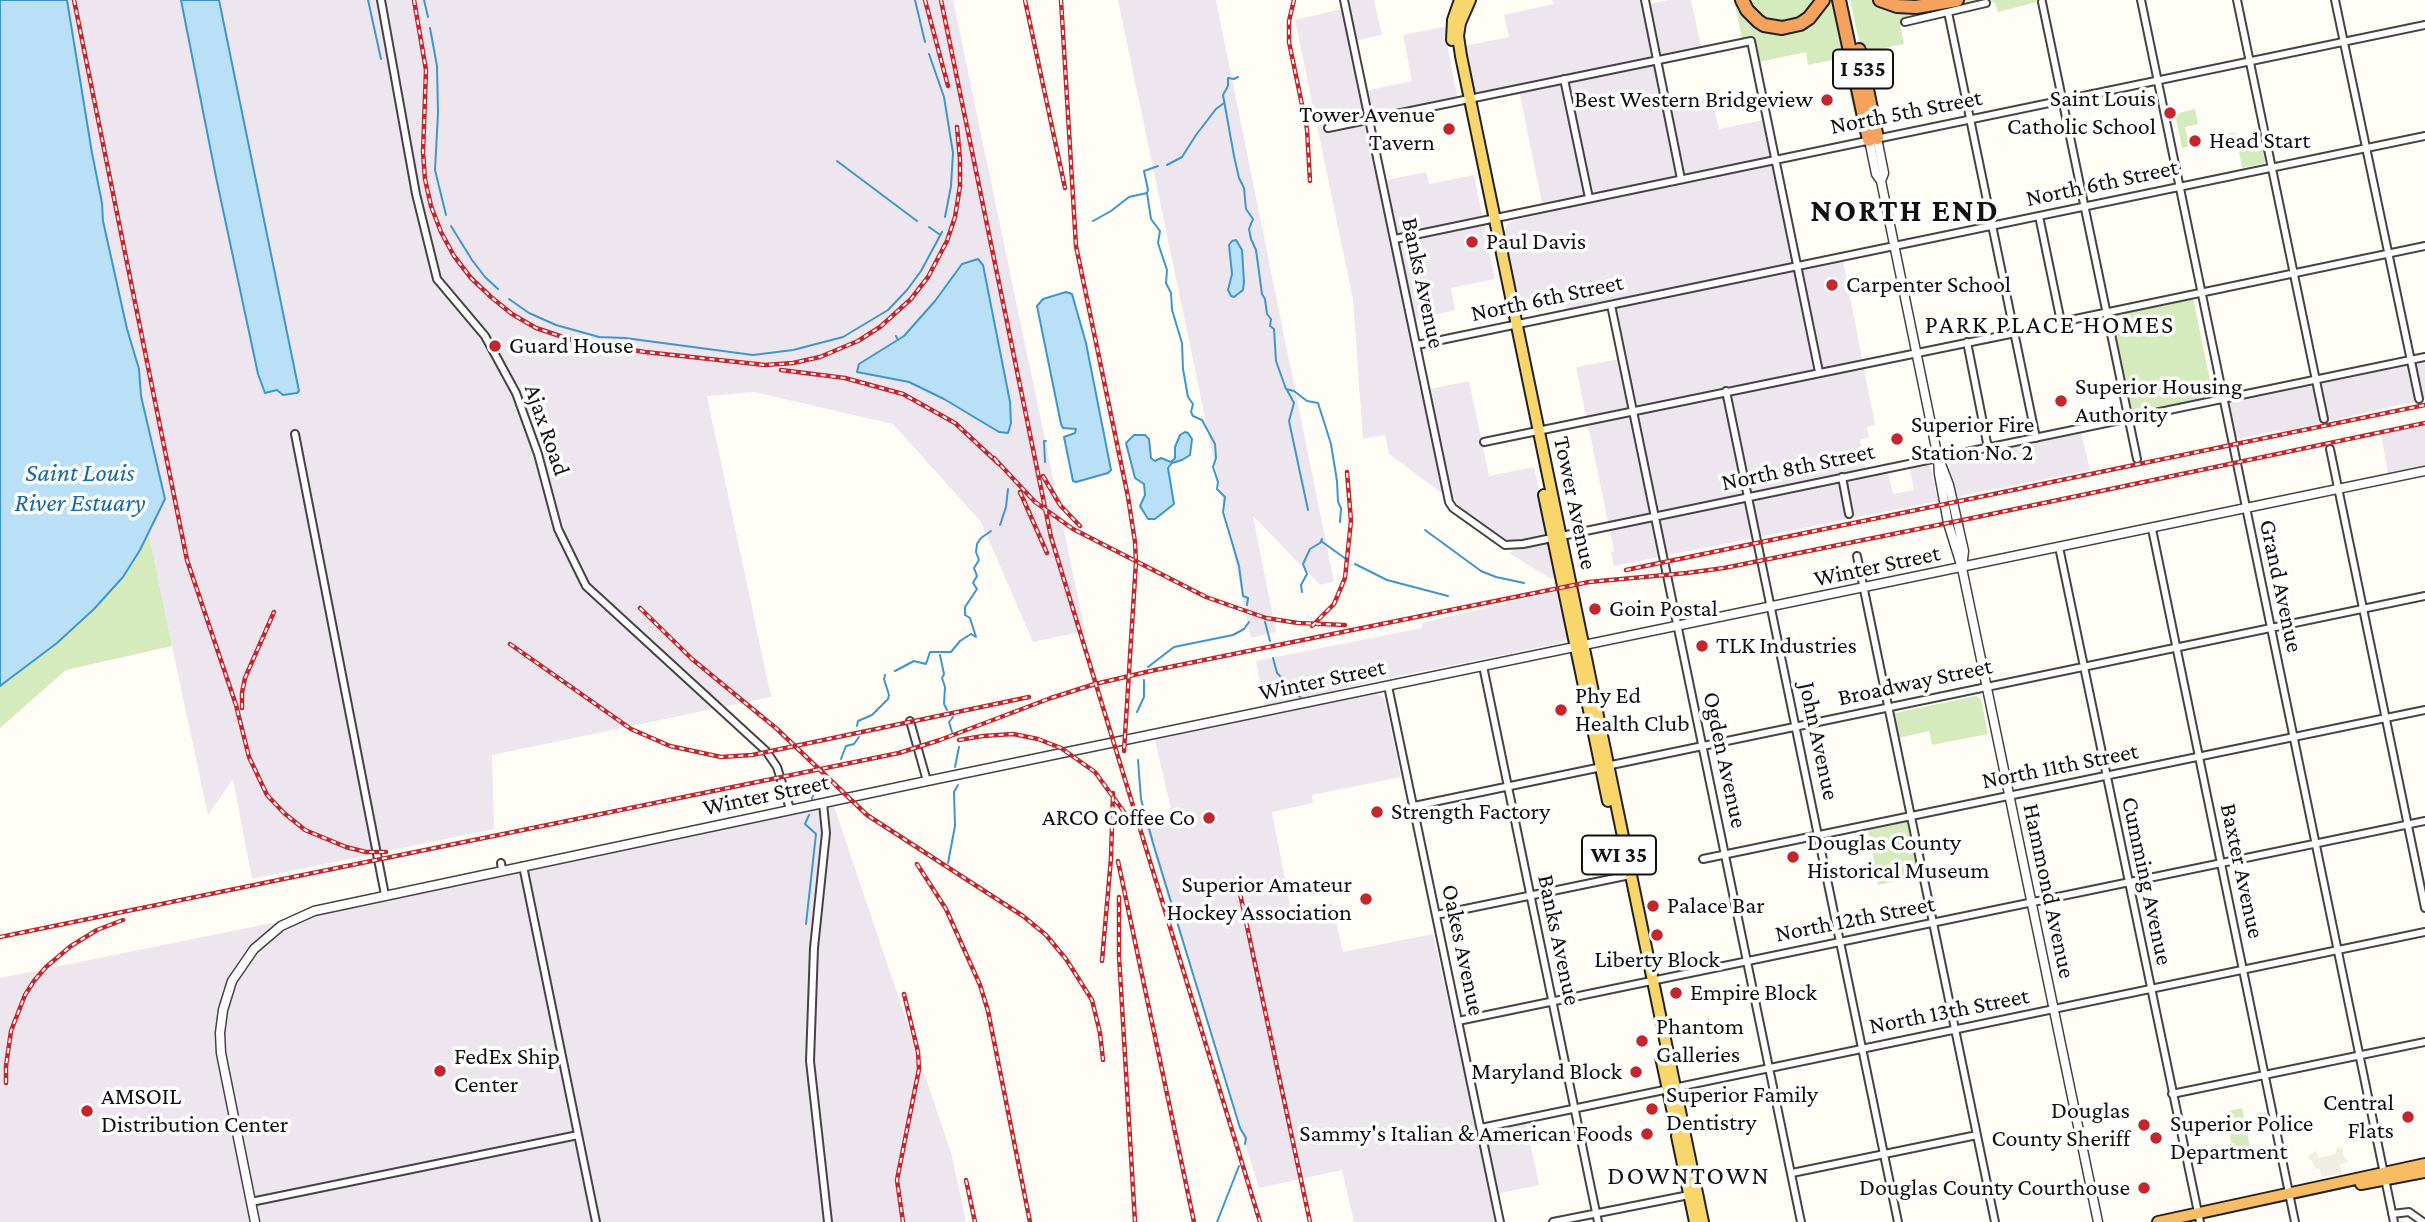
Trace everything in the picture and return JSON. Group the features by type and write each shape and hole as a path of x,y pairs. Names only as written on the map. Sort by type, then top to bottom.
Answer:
{"highway":[{"path":"1742,0 1758,21 1764,25 1782,28 1800,24 1809,18 1823,0"},
{"name":"I 535","path":"1839,0 1873,139"},
{"name":"I 535","path":"1847,0 1873,139"},
{"path":"1880,0 1904,7 1948,6"},
{"path":"1927,6 1957,0"},
{"path":"2385,1176 2425,1164"},
{"path":"2158,1222 2199,1218 2287,1195 2385,1176 2425,1172"}],"main road":[{"name":"Tower Avenue","path":"1460,0 1453,20 1451,41 1466,100 1649,980 1695,1222"},
{"name":"Tower Avenue","path":"1466,100 1458,36 1462,16 1470,0"},
{"name":"Tower Avenue","path":"1671,1089 1703,1222"},
{"path":"1689,1195 1694,1198 1703,1222"}],"street":[{"name":"Ajax Road","path":"381,0 416,194 437,279 485,336 516,393 538,454 558,529 586,586 766,751 777,767 790,809"},
{"name":"Banks Avenue","path":"1344,0 1449,502 1507,546"},
{"path":"1645,0 1681,179"},
{"name":"Grand Avenue","path":"2141,0 2393,1218"},
{"path":"2237,0 2324,419"},
{"path":"2335,0 2418,399"},
{"path":"2042,2 2137,459"},
{"path":"1905,22 1948,6 1986,3"},
{"path":"1948,6 2036,438"},
{"name":"North 5th Street","path":"1395,239 2425,25"},
{"path":"1328,128 1751,41 1819,372"},
{"path":"1564,79 1589,198"},
{"name":"North 6th Street","path":"1417,345 2425,136"},
{"name":"Hammond Avenue","path":"1873,139 1884,173 1881,181 1938,458 1945,470 1951,491 1964,551 1962,568 2098,1222"},
{"path":"2039,216 2061,322 2425,246"},
{"name":"Ogden Avenue","path":"1611,305 1801,1222"},
{"path":"1484,442 2015,332"},
{"path":"1967,342 1988,448"},
{"name":"North 8th Street","path":"1507,546 2425,357"},
{"name":"John Avenue","path":"1726,391 1898,1222"},
{"path":"295,434 386,895"},
{"path":"2330,449 2425,908"},
{"name":"Winter Street","path":"255,1222 220,1042 226,999 232,981 265,937 297,917 324,908 501,867 523,866 2425,471"},
{"path":"1842,477 1849,514"},
{"name":"Baxter Avenue","path":"2152,529 2265,1075 2287,1195 2295,1222"},
{"name":"Cumming Avenue","path":"2059,547 2199,1218"},
{"path":"1857,556 1995,1222"},
{"name":"Broadway Street","path":"1414,806 2425,596"},
{"name":"Banks Avenue","path":"1483,666 1598,1222"},
{"name":"Oakes Avenue","path":"1388,686 1500,1222"},
{"name":"North 11th Street","path":"1703,859 2425,710"},
{"path":"910,721 927,781"},
{"path":"823,803 826,833 813,966 810,1061 828,1222"},
{"name":"North 12th Street","path":"1458,1021 2425,821"},
{"path":"523,866 596,1222"},
{"path":"1436,915 1627,876"},
{"name":"North 13th Street","path":"1481,1128 2425,932"},
{"path":"2172,1094 2425,1042"},
{"path":"251,1202 578,1135"},
{"path":"1792,1173 1978,1135"},
{"path":"1553,1222 1689,1195"},
{"path":"2393,1218 2409,1212 2423,1222"}],"shaded area":[{"path":"67,0 181,0 216,177 277,390 299,391 219,0 953,0 1085,631 1033,642 981,522 893,424 754,392 707,396 771,697 492,755 494,829 252,879 233,779 208,815 172,646 149,534 165,499 141,396 139,369 127,329 103,221"},
{"path":"1118,0 1216,0 1334,582 1320,585 1253,516 1276,632 1251,638"},
{"path":"1349,0 1374,0 1382,35 1349,42 1360,92 1412,81 1403,35 1448,26 1448,48 1457,96 1363,117 1377,182 1426,172 1429,184 1474,175 1495,279 1451,288 1455,310 1406,322 1420,391 1469,381 1489,476 1534,467 1548,528 1545,533 1551,547 1557,578 1551,579 1509,553 1513,551 1511,541 1501,538 1461,509 1452,492 1443,494 1389,454 1385,435 1363,439 1353,299 1295,20 1350,7"},
{"path":"1552,0 1640,0 1642,6 1668,0 1691,0 1701,47 1652,57 1663,107 1712,98 1719,129 1763,120 1794,271 1843,261 1875,425 1867,427 1869,437 1860,440 1867,477 1888,473 1893,494 1914,490 1910,468 1930,465 1938,501 1614,566 1611,552 1614,551 1576,367 1626,358 1614,299 1566,309 1560,293 1516,302 1502,234 1513,221 1544,213 1518,85 1473,93 1464,46 1509,37 1504,15 1553,4"},
{"path":"2425,357 2425,399 2281,432 2280,430 2240,438 2230,433 2222,399"},
{"path":"2425,425 2425,471 2389,480 2381,434"},
{"path":"2081,432 2090,470 1955,497 1948,460"},
{"path":"1559,591 1568,634 1565,641 1265,707 1256,661 1422,628 1422,623"},
{"path":"1376,693 1384,697 1401,777 1312,795 1313,803 1272,812 1291,911 1332,903 1343,952 1433,934 1477,1132 1526,1122 1539,1185 1491,1195 1496,1222 1354,1222 1342,1170 1259,1188 1145,825 1173,818 1154,736"},
{"path":"834,806 952,1156 966,1222 259,1222 226,1061 225,1027 231,999 242,972 251,959 275,936 311,916 341,907"},
{"path":"277,922 247,949 234,967 222,995 217,1016 218,1063 250,1222 0,1222 0,978"},
{"path":"2342,1147 2344,1157 2349,1162 2340,1164 2342,1173 2321,1177 2320,1169 2315,1169 2308,1158 2309,1155 2316,1151 2319,1158 2335,1154 2337,1148"}],"green space":[{"path":"1734,0 1740,0 1782,32 1827,0 1837,0 1859,134 1841,58 1808,65 1806,52 1759,62 1753,36 1742,38"},
{"path":"1745,0 1819,0 1795,22 1768,22"},
{"path":"1850,0 1874,0 1885,6 1923,9 1965,0 1987,0 1902,21 1900,25 1904,44 1868,51 1883,131 1879,128"},
{"path":"1987,0 2045,0 1998,12 1995,3"},
{"path":"2195,109 2198,124 2185,127 2189,146 2182,148 2175,114"},
{"path":"2235,132 2238,146 2222,149 2219,135"},
{"path":"2261,141 2265,163 2242,168 2238,146"},
{"path":"2193,298 2213,395 2133,414 2112,315"},
{"path":"149,534 172,646 66,670 0,728 0,686 43,655 94,609 123,577"},
{"path":"1976,696 1981,699 1988,734 1932,745 1929,731 1898,738 1895,713"},
{"path":"1908,822 1920,876 1878,885 1868,829"},
{"path":"2242,1108 2251,1152 2234,1156 2225,1112"}],"water":[{"name":"Saint Louis River Estuary","path":"0,0 67,0 103,221 127,329 139,369 141,396 165,499 140,550 123,577 94,609 57,643 0,686"},
{"path":"181,0 219,0 299,391 297,393 283,395 277,390 265,393 258,374"},
{"path":"1236,240 1242,250 1244,282 1243,290 1234,297 1228,290 1232,274 1229,245"},
{"path":"978,259 983,265 1010,402 1011,423 1008,433 999,432 944,399 909,382 857,372 859,364 904,336 935,301 962,264"},
{"path":"1066,292 1072,294 1086,343 1111,470 1076,482 1073,481 1064,437 1075,433 1076,429 1063,428 1061,424 1037,306 1043,299"},
{"path":"1185,432 1192,439 1190,455 1172,463 1168,468 1174,504 1155,519 1148,519 1140,506 1145,495 1144,484 1135,478 1126,443 1134,435 1145,435 1149,439 1151,458 1155,461 1161,458 1171,462 1175,458 1175,447 1180,435"}],"waterway":[{"path":"368,0 381,59"},
{"path":"424,0 428,17"},
{"path":"915,0 925,42"},
{"path":"430,28 437,66 435,170 446,215"},
{"path":"929,54 944,97 953,153 951,186 945,217"},
{"path":"1238,77 1228,78 1228,86 1223,95 1234,156 1244,188 1246,209 1253,219 1249,229 1256,250 1262,294 1271,319 1270,326 1274,329 1276,361 1286,389 1294,391 1307,401 1318,403 1331,444 1341,508 1340,522"},
{"path":"1167,165 1182,157 1216,109 1224,103"},
{"path":"837,161 917,221"},
{"path":"1093,221 1129,197 1147,193 1144,171 1158,166"},
{"path":"1147,193 1151,219 1160,231 1158,243 1167,270 1166,283 1171,293 1172,310 1182,343 1188,397 1193,404 1191,412 1202,420 1215,444 1216,458 1213,467 1218,482 1217,489 1225,497 1223,512 1239,566 1243,596 1248,598 1247,605"},
{"path":"451,226 472,260 498,289"},
{"path":"929,227 939,234"},
{"path":"509,299 529,313 556,325 599,337 753,355 793,350 843,337 888,310 921,271 942,232"},
{"path":"896,336 898,340"},
{"path":"1287,390 1294,403 1289,421 1308,510"},
{"path":"1045,462 1046,441"},
{"path":"1000,525 1008,489"},
{"path":"1425,530 1481,571 1524,583"},
{"path":"895,671 914,661 926,664 930,652 951,652 960,641 971,634 976,637 970,618 965,615 965,607 977,589 973,583 977,576 974,568 979,560 977,544 991,531"},
{"path":"1302,592 1301,585 1307,574 1303,564 1310,549 1322,539"},
{"path":"1321,541 1346,559"},
{"path":"1355,564 1387,580 1448,596"},
{"path":"1148,667 1174,647 1233,635 1244,629 1249,622"},
{"path":"1265,622 1270,641"},
{"path":"940,655 944,674 944,704 947,710"},
{"path":"1273,658 1277,673 1302,699"},
{"path":"857,726 858,721 872,715 888,699 885,675"},
{"path":"1137,712 1144,697 1144,680"},
{"path":"952,732 949,722 953,717"},
{"path":"841,759 846,746 854,744 859,737"},
{"path":"955,767 959,747"},
{"path":"1138,760 1141,799 1153,843 1240,1128 1246,1138 1245,1144"},
{"path":"812,799 816,783"},
{"path":"948,863 955,826 954,792 958,785"},
{"path":"806,924 816,834 805,824 809,815"},
{"path":"1217,1222 1239,1166"}],"railway":[{"path":"74,0 187,560 236,705 249,757 267,795 305,830 346,847 366,852 386,852"},
{"path":"414,0 426,70 423,152 425,179 441,232 454,256 471,278 491,297 536,328 575,341 645,352 765,365 820,357 858,341 880,327 911,299 928,277 947,241 955,217 960,186 957,127"},
{"path":"925,0 948,86"},
{"path":"941,0 1051,537 1260,1222"},
{"path":"1025,0 1065,188"},
{"path":"1061,0 1076,246 1135,542 1124,751"},
{"path":"1294,0 1289,21 1289,42 1307,129 1310,181"},
{"path":"781,370 845,378 903,394 955,423 999,464"},
{"path":"1626,570 2425,405"},
{"path":"0,937 899,753 1051,698 1155,670 1589,582 1724,568 2425,423"},
{"path":"994,458 1035,502 1073,529 1206,597 1266,618 1298,623 1345,625"},
{"path":"1312,626 1334,604 1345,578 1351,521 1347,472"},
{"path":"1043,476 1060,505 1080,526"},
{"path":"1020,492 1047,553"},
{"path":"640,608 692,659 777,729 867,815 1023,916 1046,935 1066,959 1092,1000 1103,1060"},
{"path":"242,708 245,678 274,612"},
{"path":"510,644 631,729 670,746 721,757 752,755 1029,697"},
{"path":"959,740 1013,734 1038,739 1061,748 1095,772 1132,823"},
{"path":"1102,961 1111,858 1113,793"},
{"path":"1118,861 1194,1222"},
{"path":"917,864 946,909 980,985 988,1011 1030,1222"},
{"path":"1238,884 1310,1222"},
{"path":"1119,897 1119,956 1135,1222"},
{"path":"6,1083 11,1031 25,995 34,981 71,946 97,930 123,920"},
{"path":"903,1222 897,1180 919,1069 918,1052 904,994"},
{"path":"966,1180 975,1222"}],"place":[{"name":"Best Western Bridgeview","path":"1827,100"},
{"name":"Saint Louis Catholic School","path":"2170,113"},
{"name":"Tower Avenue Tavern","path":"1449,129"},
{"name":"Head Start","path":"2195,141"},
{"name":"Paul Davis","path":"1472,242"},
{"name":"Carpenter School","path":"1832,285"},
{"name":"Guard House","path":"495,346"},
{"name":"Superior Housing Authority","path":"2061,401"},
{"name":"Superior Fire Station No. 2","path":"1897,439"},
{"name":"Goin Postal","path":"1595,609"},
{"name":"TLK Industries","path":"1702,646"},
{"name":"Phy Ed Health Club","path":"1561,710"},
{"name":"Strength Factory","path":"1377,812"},
{"name":"ARCO Coffee Co","path":"1209,818"},
{"name":"Douglas County Historical Museum","path":"1793,857"},
{"name":"Superior Amateur Hockey Association","path":"1366,899"},
{"name":"Palace Bar","path":"1653,906"},
{"name":"Liberty Block","path":"1657,935"},
{"name":"Empire Block","path":"1676,993"},
{"name":"Phantom Galleries","path":"1642,1041"},
{"name":"FedEx Ship Center","path":"440,1071"},
{"name":"Maryland Block","path":"1636,1072"},
{"name":"Superior Family Dentistry","path":"1652,1109"},
{"name":"AMSOIL Distribution Center","path":"87,1111"},
{"name":"Central Flats","path":"2408,1117"},
{"name":"Douglas County Sheriff","path":"2144,1125"},
{"name":"Sammy's Italian & American Foods","path":"1647,1134"},
{"name":"Superior Police Department","path":"2156,1138"},
{"name":"Douglas County Courthouse","path":"2144,1188"}],"district":[{"name":"NORTH END","path":"1905,211"},
{"name":"PARK PLACE HOMES","path":"2050,325"},
{"name":"DOWNTOWN","path":"1689,1176"}]}
